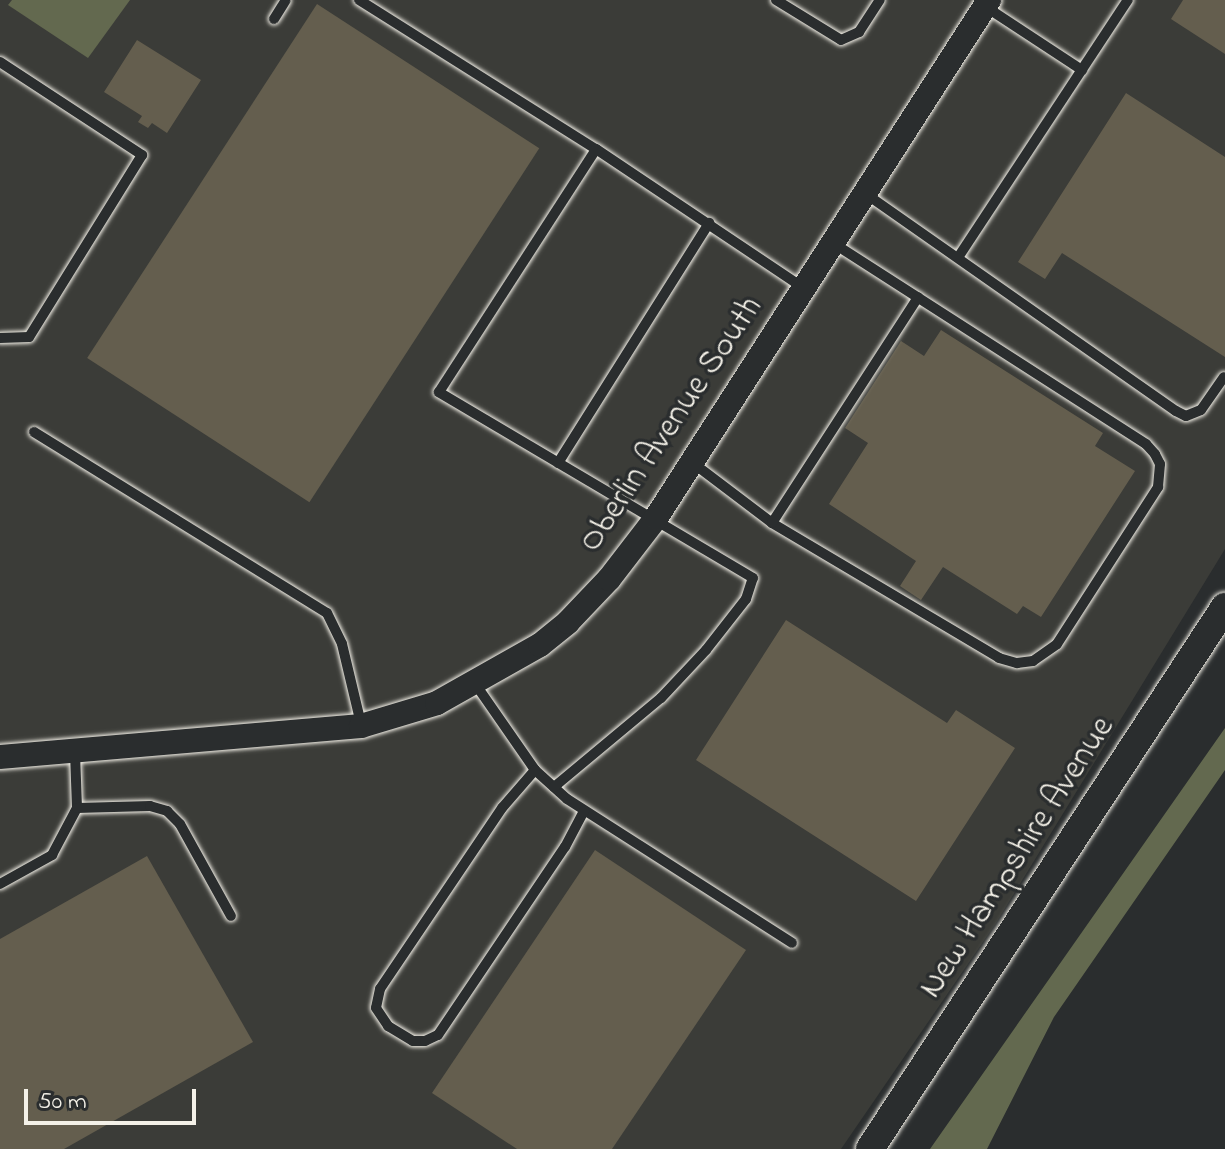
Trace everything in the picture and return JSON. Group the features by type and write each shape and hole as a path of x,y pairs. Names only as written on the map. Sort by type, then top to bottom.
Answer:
{"main road":[{"name":"New Hampshire Avenue","path":"870,1149 1225,607"}],"street":[{"name":"Oberlin Avenue South","path":"0,757 75,753 361,726 437,703 476,685 530,652 568,622 609,579 656,518 806,289 986,3"}],"lane":[{"path":"274,19 286,0"},
{"path":"359,0 596,149 806,289"},
{"path":"776,0 841,40 859,32 880,0"},
{"path":"959,256 1128,0"},
{"path":"986,3 1082,70"},
{"path":"0,62 142,155 29,337 0,338"},
{"path":"554,787 661,698 706,650 746,599 753,578 439,392 596,149"},
{"path":"865,193 1186,416 1201,410 1224,377"},
{"path":"558,463 709,223"},
{"path":"692,462 772,523 983,650 1017,663 1047,654 1057,644 1158,487 1160,464 1155,454 1146,444 834,244"},
{"path":"772,523 918,297"},
{"path":"34,432 327,613 342,644 361,726"},
{"path":"476,685 535,770 554,787 584,811 792,943"},
{"path":"0,884 52,855 77,808 75,753"},
{"path":"535,770 502,808 380,989 376,1008 388,1026 413,1041 425,1041 438,1035 565,847 584,811"},
{"path":"77,808 132,805 167,811 180,824 231,916"}],"shaded area":[{"path":"0,0 1225,0 1225,549 996,923 841,1149 0,1149"}],"green space":[{"path":"12,0 130,0 88,58 8,5"},
{"path":"1225,728 1225,770 1054,1017 987,1149 930,1149"}],"building":[{"path":"1183,0 1225,0 1225,54 1171,19"},
{"path":"317,4 539,148 309,502 87,358"},
{"path":"137,40 201,80 167,133 152,123 148,128 138,122 142,116 104,92"},
{"path":"1126,93 1225,157 1225,357 1062,253 1045,279 1018,262"},
{"path":"941,330 1103,433 1095,446 1135,471 1041,617 1023,606 1017,614 943,567 921,600 900,586 916,561 829,504 868,443 845,428 901,341 924,356"},
{"path":"786,620 947,723 956,710 1015,748 916,901 696,760"},
{"path":"595,850 746,950 612,1149 517,1149 432,1093"},
{"path":"147,856 253,1042 64,1149 0,1149 0,939"}]}
